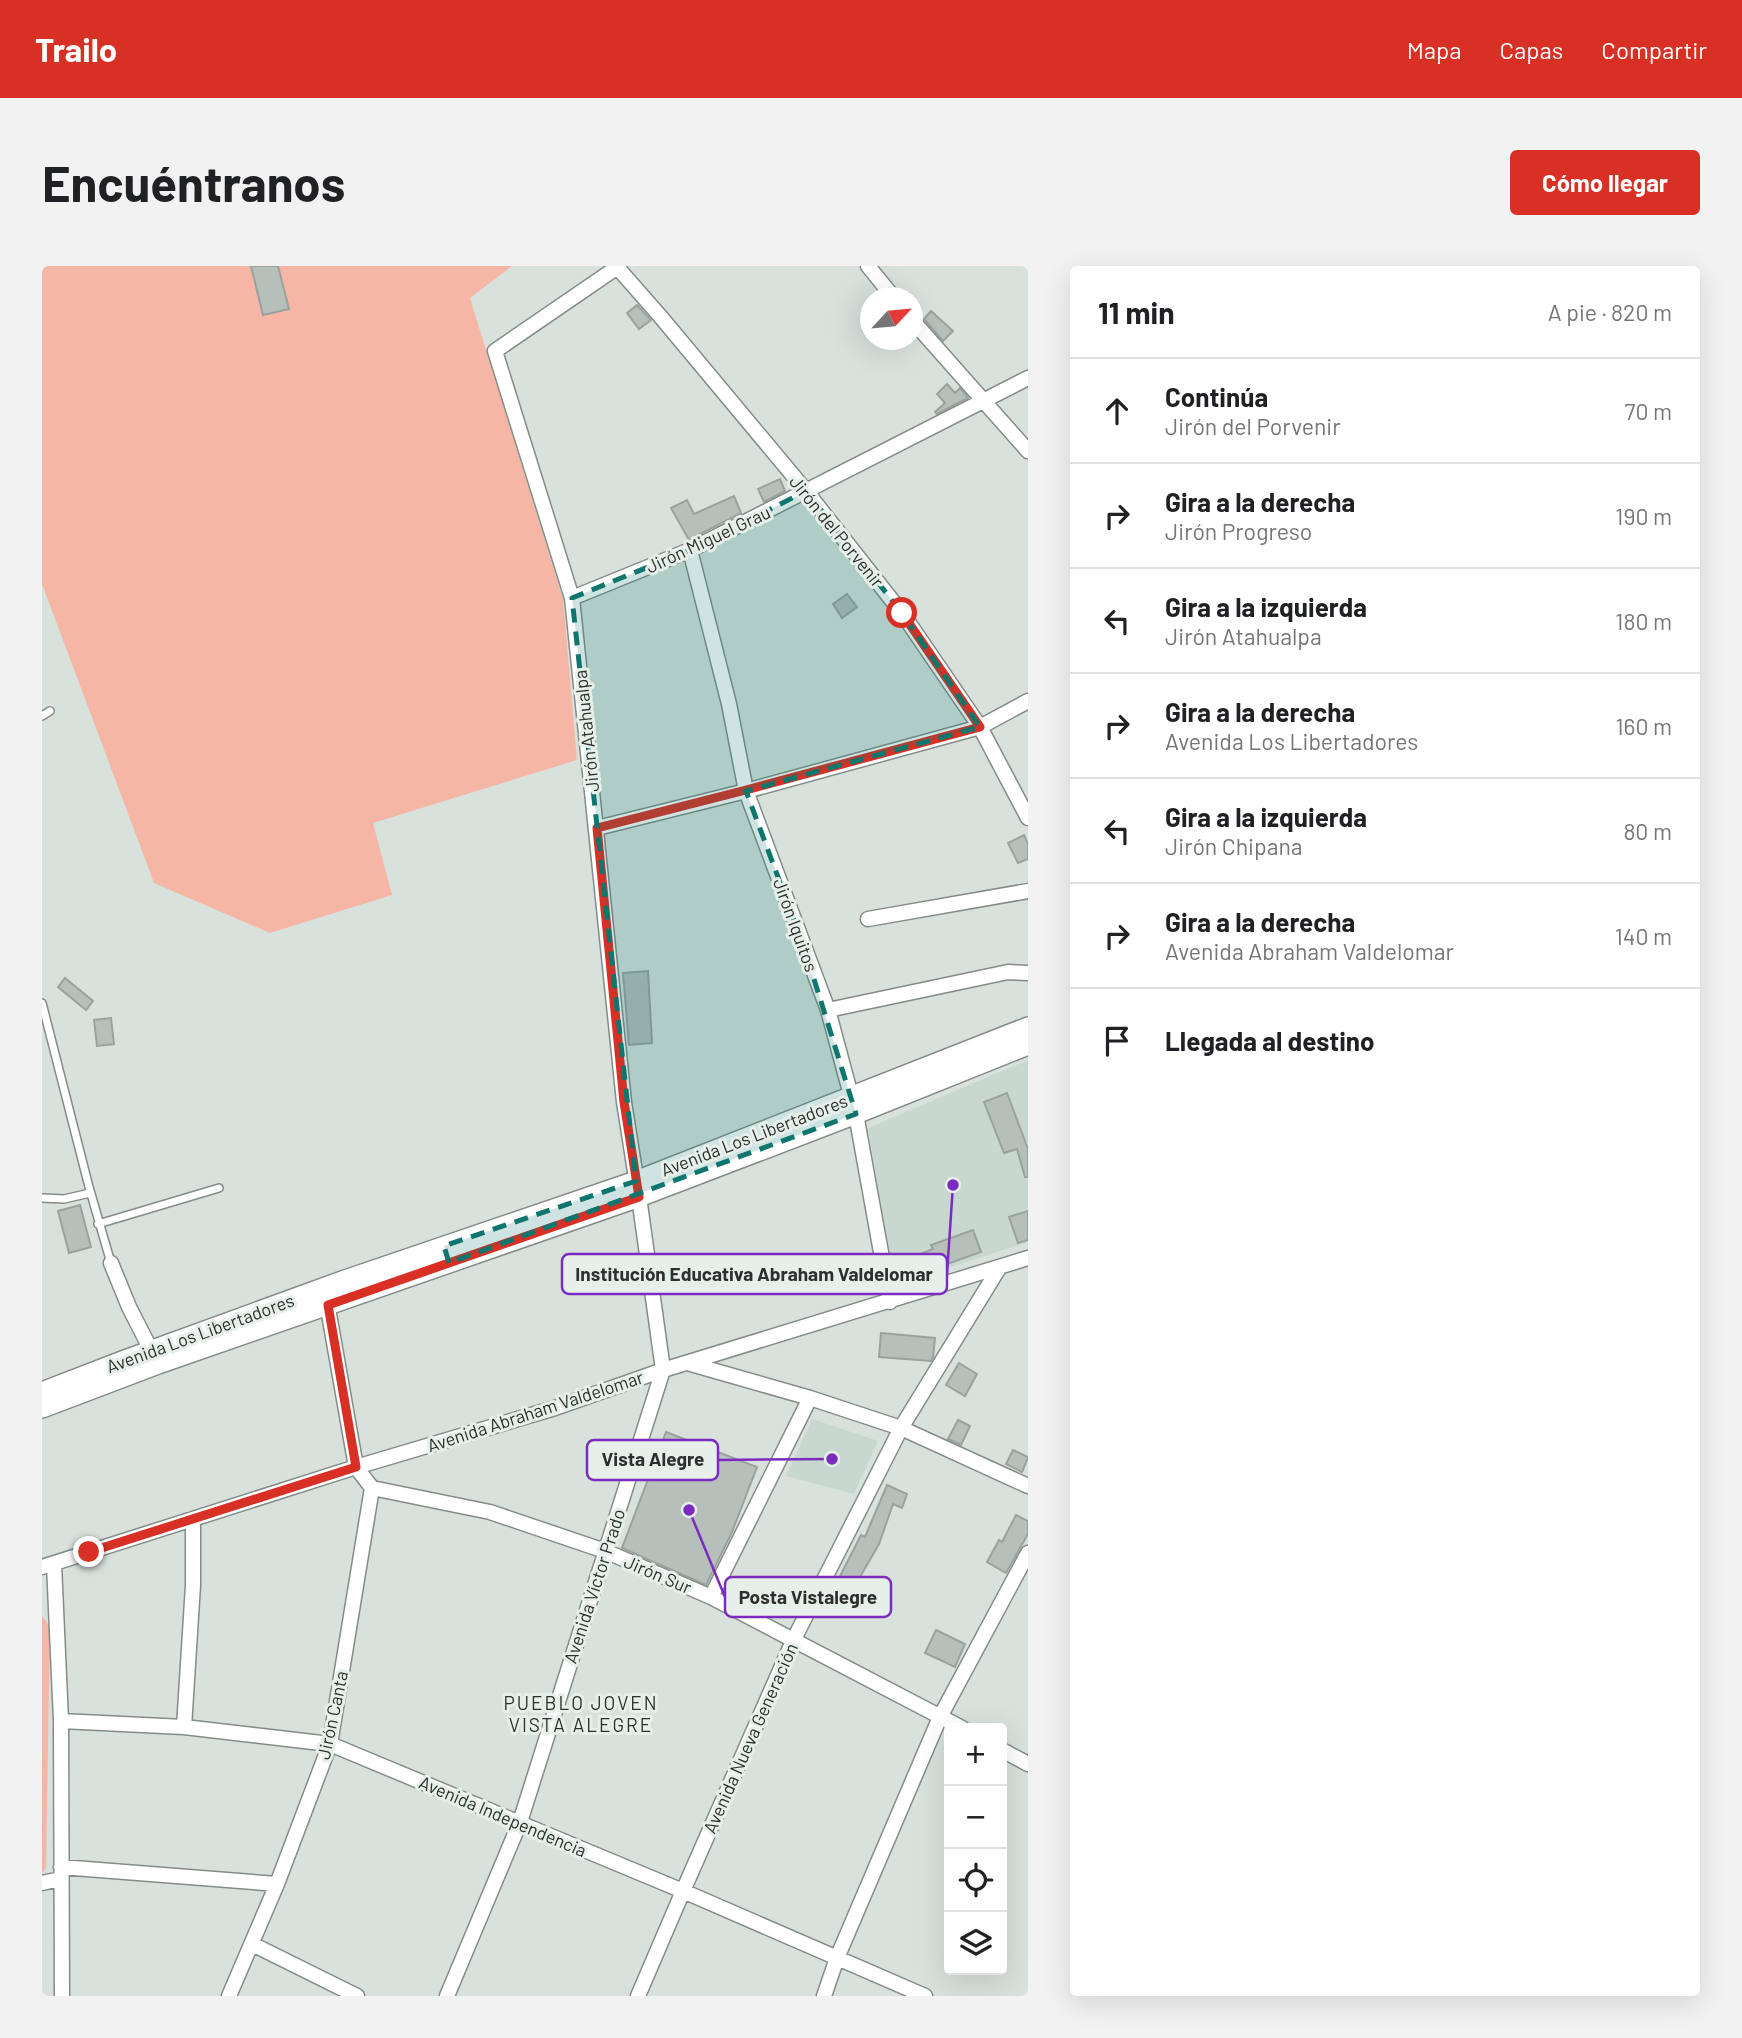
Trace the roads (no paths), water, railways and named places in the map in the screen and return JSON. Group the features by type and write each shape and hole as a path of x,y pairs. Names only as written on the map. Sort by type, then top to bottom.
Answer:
{"street":[{"name":"Jirón Atahualpa","path":"617,266 495,351 572,598 624,1102 663,1370"},
{"name":"Jirón del Porvenir","path":"617,266 806,492 902,613 980,727 1028,818"},
{"path":"868,266 885,287"},
{"path":"923,332 1028,451"},
{"name":"Jirón Miguel Grau","path":"572,598 690,551 1028,378"},
{"name":"Jirón Iquitos","path":"690,551 729,704 746,790 828,1010 854,1105 890,1302"},
{"path":"597,828 980,727 1028,701"},
{"path":"868,919 1028,891"},
{"path":"828,1010 1008,972 1028,973"},
{"name":"Avenida Los Libertadores","path":"854,1105 1028,1027"},
{"name":"Avenida Los Libertadores","path":"42,1392 155,1357 638,1189 854,1105 1028,1045"},
{"name":"Avenida Abraham Valdelomar","path":"48,1565 356,1467 555,1408 663,1370 1028,1258"},
{"path":"111,1263 129,1307 155,1357"},
{"name":"Avenida Nueva Generación","path":"638,1996 793,1641 901,1428 999,1268"},
{"path":"326,1297 356,1467 372,1488"},
{"name":"Avenida Los Libertadores","path":"42,1408 155,1357"},
{"path":"689,1363 901,1428 1028,1486"},
{"name":"Avenida Víctor Prado","path":"447,1996 520,1822 663,1370"},
{"path":"711,1597 810,1398"},
{"name":"Jirón Sur","path":"372,1488 489,1512 605,1551 711,1597 952,1723"},
{"name":"Jirón Canta","path":"229,1996 277,1884 330,1744 372,1488"},
{"path":"184,1727 193,1585 193,1520"},
{"path":"824,1996 837,1958 940,1717 1028,1553"},
{"path":"48,1565 61,1721 62,1996"},
{"name":"Avenida Independencia","path":"61,1721 184,1727 330,1744 520,1822 925,1996"},
{"path":"1007,1752 1028,1763"},
{"path":"42,1883 61,1873 277,1884"},
{"path":"252,1944 357,1996"}],"lane":[{"path":"42,716 50,710"},
{"path":"42,1003 98,1224 111,1263"},
{"path":"98,1224 219,1188"},
{"path":"42,1198 64,1199 90,1193"}],"place":[{"name":"Institución Educativa Abraham Valdelomar","path":"953,1185"},
{"name":"Vista Alegre","path":"832,1459"},
{"name":"Posta Vistalegre","path":"689,1510"}],"district":[{"name":"PUEBLO JOVEN VISTA ALEGRE","path":"581,1713"}]}
